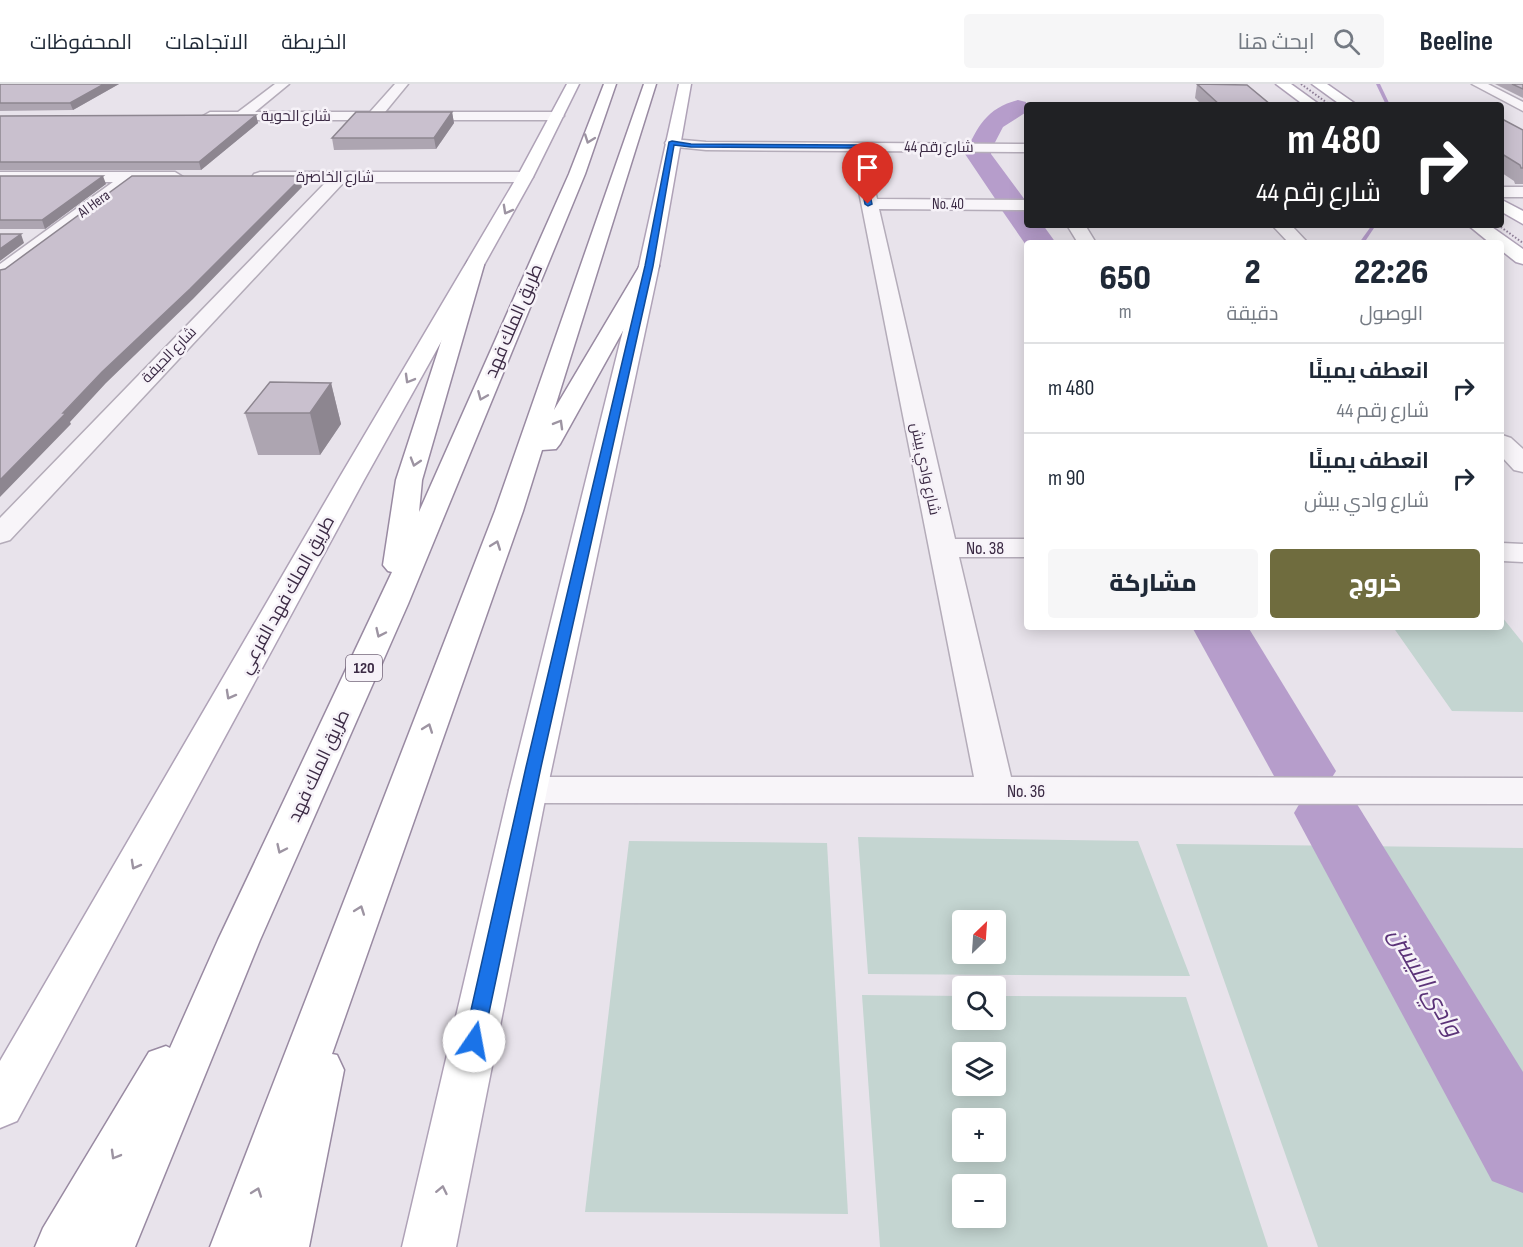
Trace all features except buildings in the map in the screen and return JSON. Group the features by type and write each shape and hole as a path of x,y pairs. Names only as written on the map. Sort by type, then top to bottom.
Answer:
{"main road":[{"name":"طريق الملك فهد الفرعي","path":"2,1098 525,177 573,84"},
{"name":"طريق الملك فهد","path":"108,1247 239,940 393,603 577,174 610,84"},
{"path":"237,1247 509,511 650,84"},
{"path":"429,1247 528,790 649,266 685,84"},
{"path":"1282,84 1309,102"},
{"path":"1317,84 1345,102"},
{"path":"1504,205 1523,219"},
{"path":"1482,228 1498,240"},
{"path":"1504,244 1523,258"},
{"path":"393,603 409,480 475,265"},
{"path":"509,511 649,266"},
{"path":"62,1247 239,940"},
{"path":"282,1247 344,953"}],"street":[{"path":"241,116 283,84"},
{"path":"373,117 402,84"},
{"path":"1479,84 1523,107"},
{"name":"شارع الحوية","path":"195,116 556,117"},
{"name":"شارع رقم 44","path":"672,142 691,146 1024,148"},
{"name":"شارع وادي بيش","path":"857,146 995,791"},
{"path":"0,177 189,177"},
{"name":"Al Hera","path":"0,273 130,177"},
{"name":"شارع الخاصرة","path":"247,177 525,177"},
{"name":"شارع الحيفة","path":"0,534 340,177"},
{"path":"1504,192 1523,192"},
{"name":"No. 40","path":"868,204 1024,205"},
{"path":"1284,228 1296,240"},
{"path":"20,236 50,236"},
{"path":"1504,445 1523,464"},
{"name":"No. 38","path":"942,548 1024,548"},
{"path":"1504,552 1523,552"},
{"name":"No. 36","path":"528,790 1523,791"}],"shaded area":[{"path":"1504,619 1523,643 1523,712 1452,711 1395,630 1504,630"},
{"path":"858,837 1138,841 1190,976 868,974"},
{"path":"629,841 827,843 848,1214 585,1212"},
{"path":"1176,844 1523,848 1523,1247 1318,1247"},
{"path":"862,995 952,996 952,1030 1006,1030 1006,996 1186,997 1268,1247 880,1247"}],"waterway":[{"path":"1378,84 1387,102"},
{"name":"وادي الليسن","path":"982,144 992,123 1018,107"},
{"name":"وادي الليسن","path":"979,151 978,154 1010,200"},
{"name":"وادي الليسن","path":"1016,209 1024,220"},
{"name":"وادي الليسن","path":"1029,228 1038,240"},
{"path":"1363,240 1372,228"},
{"name":"وادي الليسن","path":"1222,630 1303,771"},
{"name":"وادي الليسن","path":"1328,813 1523,1152"}],"railway":[{"path":"1301,84 1326,102"},
{"path":"1502,228 1523,243"}],"route":[{"path":"474,1041 534,767 649,266 672,142 691,146 857,146 868,204"}]}
